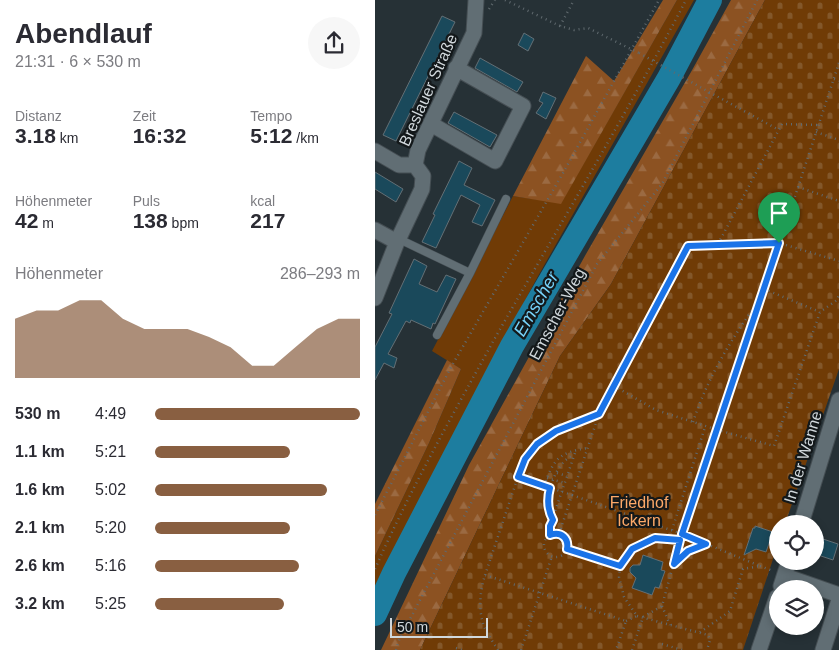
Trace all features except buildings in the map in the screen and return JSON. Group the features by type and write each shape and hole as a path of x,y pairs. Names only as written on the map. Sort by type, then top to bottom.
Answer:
{"street":[{"name":"Breslauer Straße","path":"415,166 418,150 474,33 476,0"},
{"path":"431,124 495,161 523,106 456,68"},
{"name":"Breslauer Straße","path":"375,151 399,165 415,166 423,176 422,189 375,298"},
{"path":"375,230 398,241"},
{"name":"In der Wanne","path":"804,515 839,400"},
{"path":"824,591 839,594"},
{"path":"823,650 839,600"},
{"path":"761,650 769,624"}],"lane":[{"path":"437,335 470,273 506,198"},
{"path":"398,241 470,273"}],"path":[{"path":"505,0 560,26 574,30 588,28 639,53 779,130"},
{"path":"560,26 574,0"},
{"path":"375,515 450,369 633,50 659,0"},
{"path":"375,569 444,430 600,158 686,0"},
{"name":"Emscher-Weg","path":"396,650 399,640 597,264 662,184 757,0"},
{"path":"670,625 662,606 680,540 839,63"},
{"path":"833,79 839,81"},
{"path":"718,244 782,124 817,125"},
{"path":"816,132 839,140"},
{"path":"798,187 839,201"},
{"path":"559,534 599,414 688,246 779,243 839,261"},
{"path":"764,288 821,312"},
{"path":"613,386 656,410 705,427 774,446 821,312 837,300 839,295"},
{"path":"692,422 700,399 736,333 760,299"},
{"path":"498,650 483,626 481,589 525,459 537,444 556,431 599,414"},
{"path":"672,530 705,427"},
{"path":"544,486 550,470 559,457 569,451 587,448"},
{"path":"550,535 559,534 567,540 567,549 560,556 552,556 547,552 545,541 550,535 550,526 576,450"},
{"path":"553,520 548,506 550,488 557,473 567,460 574,456"},
{"path":"557,473 567,476"},
{"path":"518,477 672,530 761,566 743,569 730,611 699,633"},
{"path":"547,478 565,483"},
{"path":"680,540 655,538 632,549 620,566 619,576 624,597 637,616 708,635 711,640 707,650"},
{"path":"674,564 688,551 706,544"},
{"path":"567,549 620,566"},
{"path":"521,650 552,556"},
{"path":"485,575 626,621 637,616"},
{"path":"632,650 643,618 662,606"},
{"path":"616,650 626,621"},
{"path":"662,644 682,650"},
{"path":"456,648 462,650"}],"green space":[{"path":"663,0 677,0 561,204 513,196 586,56 614,81"},
{"path":"677,0 694,0 537,278 451,439 375,597 375,556 429,443 461,369 432,351 513,196 561,203"},
{"path":"731,0 765,0 611,284 560,356 420,650 381,650 469,465 586,254"},
{"name":"Friedhof Ickern","path":"765,0 839,0 839,369 788,515 769,515 769,570 743,650 420,650 560,356 611,284"},
{"path":"447,360 461,369 429,443 375,556 375,504"}],"waterway":[{"name":"Emscher","path":"375,614 394,573 512,346 669,78 710,0"}],"route":[{"path":"779,243 682,534 706,544 688,551 674,564 680,540 655,538 632,549 620,566 567,549 568,543 565,537 555,533 550,535 550,526 553,520 548,506 550,488 518,477 525,459 537,444 556,431 599,414 688,246 779,243"}]}
